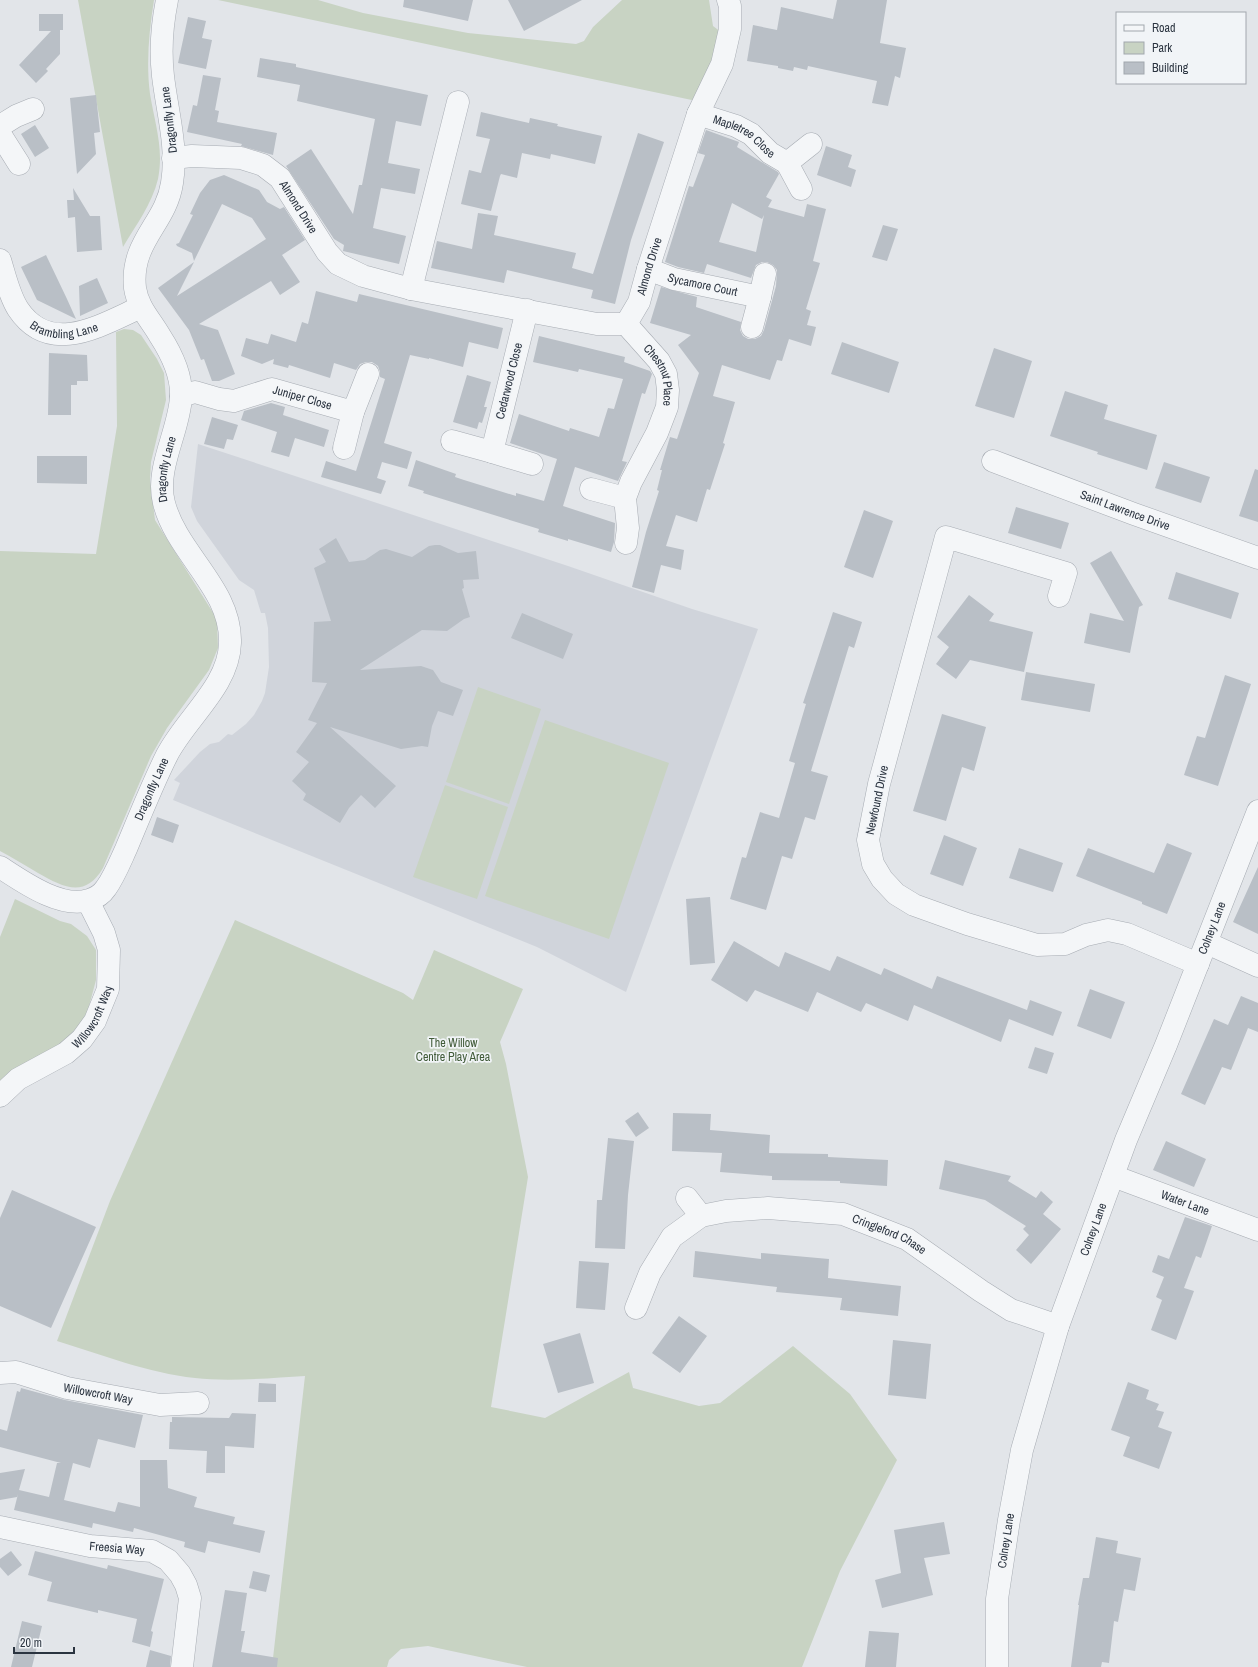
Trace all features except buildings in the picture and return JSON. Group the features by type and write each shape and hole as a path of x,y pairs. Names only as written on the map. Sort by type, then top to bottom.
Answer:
{"street":[{"name":"Dragonfly Lane","path":"88,901 98,897 106,890 167,754 221,678 230,649 227,616 216,592 181,542 170,522 163,500 163,477 182,396 176,368 159,334 141,307 136,292 134,275 137,258 144,240 163,212 170,198 173,180 173,137 163,75 161,49 167,0"},
{"name":"Almond Drive","path":"173,158 192,156 241,158 263,165 280,178 327,252 338,264 362,276 411,288 597,324 626,324 639,302 648,269 698,114 722,64 730,30 730,6 728,0"},
{"path":"411,288 458,102"},
{"path":"0,126 16,116 33,109"},
{"name":"Mapletree Close","path":"698,114 736,126 751,134 770,153 787,163 801,189"},
{"path":"0,134 19,164"},
{"name":"Mapletree Close","path":"787,163 811,144"},
{"name":"Brambling Lane","path":"0,260 9,290 18,308 32,326 45,333 74,333 94,329 141,307"},
{"name":"Sycamore Court","path":"648,269 674,279 760,297"},
{"path":"752,327 766,274"},
{"name":"Cedarwood Close","path":"492,452 527,310"},
{"name":"Chestnut Place","path":"626,324 660,361 666,374 668,390 667,407 657,433 631,482 625,498 628,528 626,543"},
{"path":"344,448 353,412 368,374"},
{"name":"Juniper Close","path":"182,396 195,392 219,399 234,401 272,389 353,412"},
{"path":"452,441 532,464"},
{"name":"Saint Lawrence Drive","path":"993,461 1134,514 1258,558"},
{"path":"591,489 625,498"},
{"name":"Newfound Drive","path":"1059,596 1066,573 946,537 879,784 868,840 873,864 896,894 908,901 982,928 1037,945 1064,944 1086,935 1108,930 1127,934 1198,964"},
{"name":"Colney Lane","path":"997,1667 996,1599 1009,1520 1022,1450 1058,1326 1126,1140 1207,943 1258,810"},
{"path":"0,867 51,896 66,901 88,901"},
{"name":"Willowcroft Way","path":"0,1096 18,1079 66,1053 82,1039 95,1021 108,989 109,950 88,901"},
{"path":"1207,943 1258,966"},
{"name":"Water Lane","path":"1113,1176 1258,1230"},
{"path":"687,1198 701,1216"},
{"name":"Cringleford Chase","path":"636,1308 650,1273 672,1237 701,1216 726,1211 768,1208 843,1214 907,1239 981,1291 1011,1310 1058,1326"},
{"name":"Willowcroft Way","path":"0,1373 16,1372 67,1388 160,1405 198,1403"},
{"name":"Freesia Way","path":"0,1527 90,1546 152,1551 168,1560 180,1574 186,1585 190,1598 182,1667"}],"shaded area":[{"path":"198,444 568,566 692,609 758,629 626,992 537,947 173,800 180,783 174,780 200,752 210,744 219,742 228,734 232,735 246,724 254,715 265,693 269,667 268,628 265,613 261,613 254,590 239,580 197,521 191,507"}],"green space":[{"path":"78,0 154,0 149,35 148,71 150,94 159,147 160,168 152,197 123,247"},
{"path":"218,0 318,0 363,13 468,33 576,44 584,41 593,27 622,0 709,0 713,26 721,32 706,103"},
{"path":"124,329 133,330 141,335 157,359 164,373 166,400 151,462 150,480 155,520 217,619 218,648 209,670 167,728 151,756 103,868 96,878 89,884 81,887 73,887 65,886 47,878 0,851 0,551 96,554 117,426 116,332"},
{"path":"478,687 541,709 509,804 446,782"},
{"path":"545,720 669,763 609,939 485,896"},
{"path":"445,785 508,807 477,899 413,877"},
{"path":"15,899 60,921 71,924 87,936 96,950 96,980 88,1010 77,1035 0,1083 0,937"},
{"name":"The Willow Centre Play Area","path":"235,920 403,993 413,1000 434,950 523,989 500,1042 506,1064 528,1177 491,1407 545,1418 629,1372 633,1388 699,1406 720,1403 793,1346 850,1394 897,1460 840,1571 802,1667 527,1667 428,1646 401,1649 389,1660 387,1667 272,1667 305,1376 221,1380 177,1376 143,1368 57,1341 110,1201"}]}
